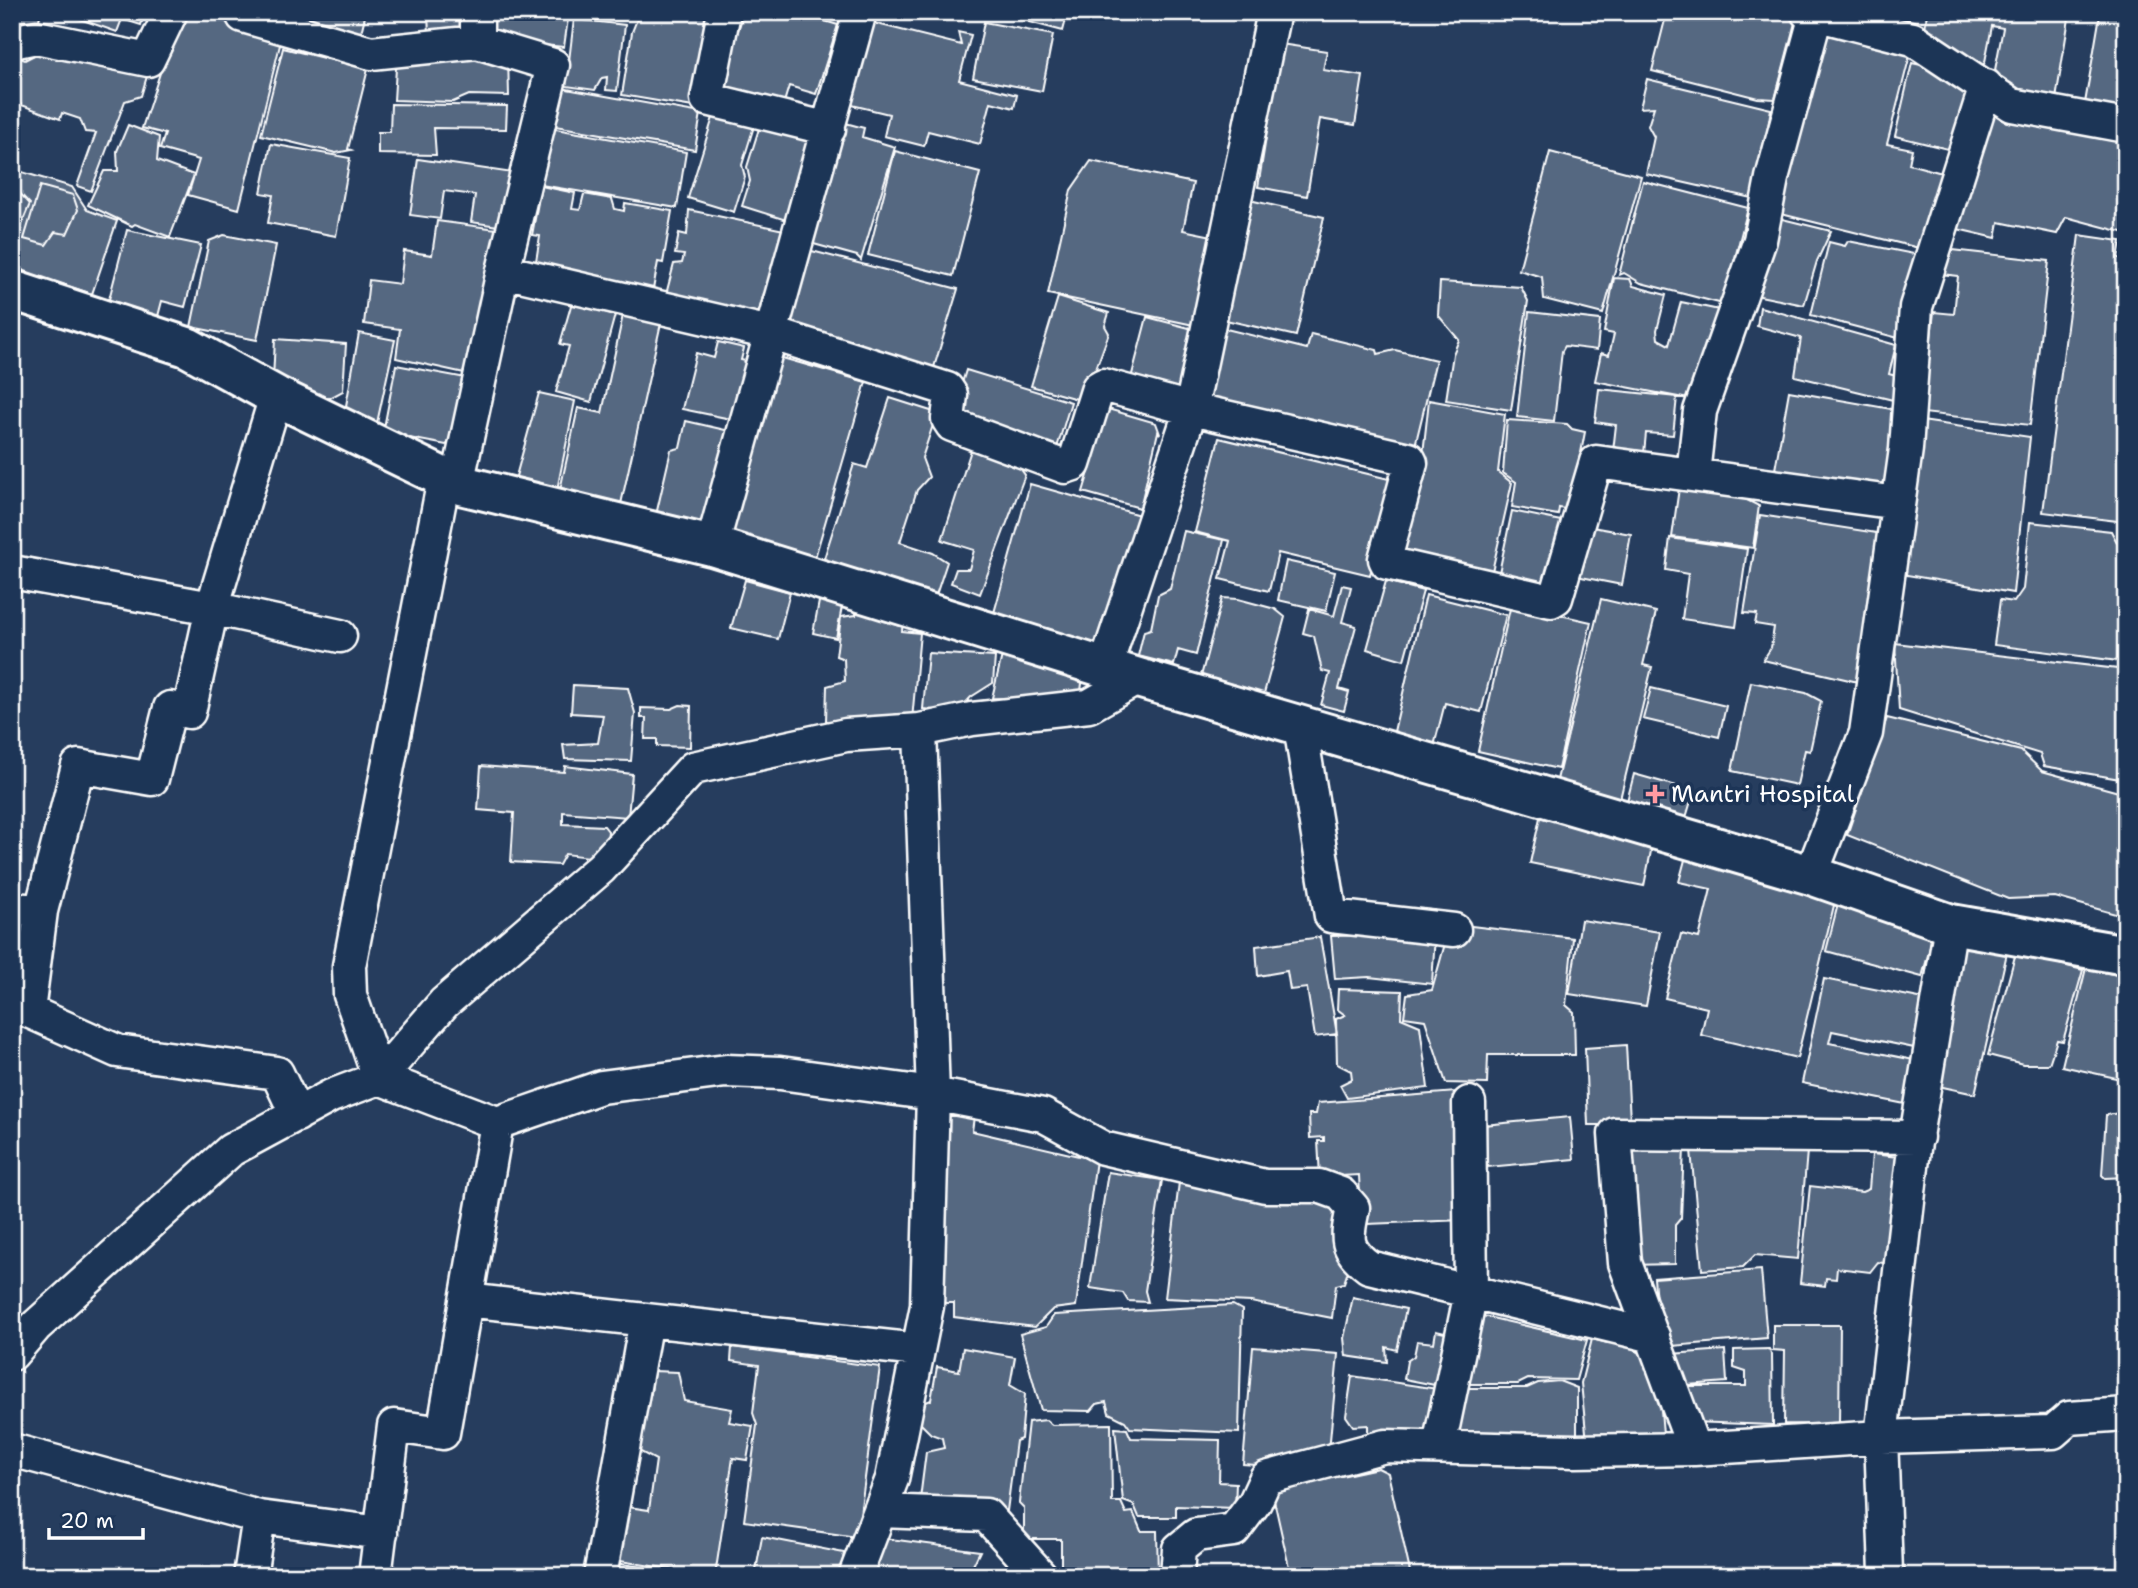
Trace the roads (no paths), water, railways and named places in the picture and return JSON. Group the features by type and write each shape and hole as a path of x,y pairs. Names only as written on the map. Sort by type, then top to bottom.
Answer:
{"street":[{"path":"12,42 36,37 148,60 171,12"},
{"path":"724,12 707,99 829,129"},
{"path":"712,546 860,12"},
{"path":"12,1354 36,1326 231,1150 331,1096 379,1078 444,1003 601,869 693,768 846,735 920,730 972,719 1089,706 1121,673 1191,409 1274,12"},
{"path":"239,13 371,53 477,27 553,65 450,481 349,966 350,995 379,1078 497,1123 601,1087 726,1071 780,1073 933,1094 1043,1115 1103,1148 1265,1186 1319,1186 1341,1194 1353,1208 1347,1237 1353,1256 1369,1267 1653,1336"},
{"path":"1693,474 1700,411 1760,240 1811,13 1915,26 2012,105 2126,126"},
{"path":"1811,875 1866,733 1906,449 1916,307 1986,86"},
{"path":"503,271 770,333 947,389 951,395 948,419 952,425 1069,467 1074,464 1100,385 1191,409 1409,459 1411,463 1386,562 1551,601 1556,598 1594,463 1898,503"},
{"path":"12,290 187,347 276,396 450,481 712,546 1121,673 1811,875 1951,924 2126,955"},
{"path":"276,396 212,608 189,712 170,708 152,779 78,766 27,910 28,1011 117,1051 277,1073 297,1115"},
{"path":"12,572 212,608 340,636"},
{"path":"1300,726 1331,916 1454,930"},
{"path":"855,1576 892,1479 927,1306 933,1094 920,730"},
{"path":"1889,1576 1886,1572 1881,1437 1917,1137 1951,924"},
{"path":"1439,1446 1471,1292 1469,1102"},
{"path":"376,1576 394,1426 443,1433 497,1123"},
{"path":"1694,1448 1625,1263 1615,1133 1917,1137"},
{"path":"466,1300 918,1350"},
{"path":"600,1576 646,1320"},
{"path":"1177,1576 1179,1549 1196,1535 1234,1530 1255,1502 1266,1478 1374,1448 1439,1446 1574,1451 2053,1432 2069,1418 2126,1414"},
{"path":"12,1450 259,1517 381,1533"},
{"path":"880,1511 986,1515 1041,1576"},
{"path":"250,1576 259,1517"}],"place":[{"name":"Mantri Hospital","path":"1655,794"}]}
